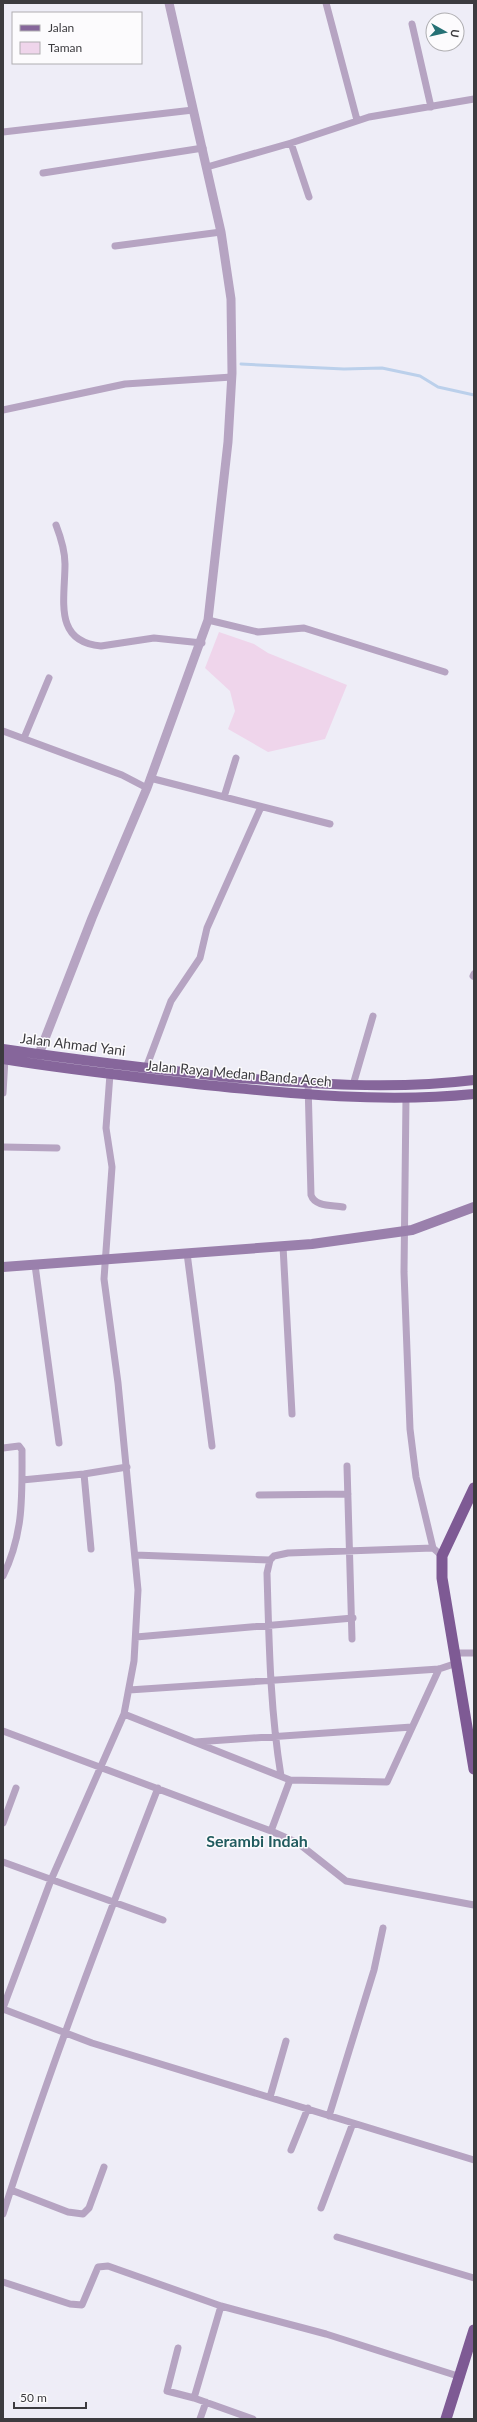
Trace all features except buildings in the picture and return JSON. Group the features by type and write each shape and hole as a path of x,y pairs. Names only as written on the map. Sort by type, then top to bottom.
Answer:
{"highway":[{"path":"474,1488 442,1556 442,1578 474,1769"},
{"path":"446,2419 461,2377 474,2330"}],"main road":[{"name":"Jalan Ahmad Yani","path":"3,1049 146,1068 308,1083 429,1086 474,1080"},
{"name":"Jalan Raya Medan Banda Aceh","path":"4,1059 110,1074 309,1095 406,1098 474,1094"},
{"path":"3,1267 104,1258 283,1246 405,1231 474,1208"}],"street":[{"path":"35,1064 92,918 147,788 202,643 208,620 228,442 232,375 230,300 221,232 169,3"},
{"path":"326,3 357,120"},
{"path":"412,24 431,107"},
{"path":"207,167 291,143 357,120 474,99"},
{"path":"3,132 193,110"},
{"path":"291,143 309,197"},
{"path":"43,173 203,148"},
{"path":"115,246 221,232"},
{"path":"3,410 125,384 232,375"},
{"path":"56,525 62,540 65,563 65,618 68,630 73,636 94,646 154,638 202,643"},
{"path":"208,620 258,632 304,628 445,672"},
{"path":"24,738 49,678"},
{"path":"3,731 122,775 147,788"},
{"path":"224,797 236,758"},
{"path":"150,778 330,824"},
{"path":"146,1068 171,1001 200,958 204,933 261,806"},
{"path":"353,1085 373,1016"},
{"path":"3,1093 4,1059"},
{"path":"110,1074 106,1128 112,1167 104,1258 105,1292 127,1467 135,1555 138,1590 136,1637 129,1690 124,1714 51,1880 3,2008 64,2032 308,2108 329,2116 474,2160"},
{"path":"308,1083 311,1195 313,1200 317,1203 343,1206"},
{"path":"406,1098 404,1272 410,1428 416,1477 433,1548 442,1556"},
{"path":"3,1147 57,1148"},
{"path":"283,1246 292,1414"},
{"path":"187,1253 212,1446"},
{"path":"34,1264 59,1443"},
{"path":"3,1448 22,1448 20,1530 16,1547 3,1576"},
{"path":"347,1466 353,1618 352,1639"},
{"path":"22,1480 84,1474 127,1467"},
{"path":"84,1474 91,1549"},
{"path":"259,1495 348,1494"},
{"path":"281,1776 274,1736 270,1680 267,1573 270,1560 274,1556 288,1553 433,1548"},
{"path":"135,1555 270,1560"},
{"path":"136,1637 353,1618"},
{"path":"129,1690 439,1668 456,1658 474,1653"},
{"path":"124,1714 290,1780 387,1782 439,1668"},
{"path":"193,1742 412,1727"},
{"path":"3,1731 271,1831 298,1843 346,1881 474,1905"},
{"path":"271,1831 290,1780"},
{"path":"3,1823 16,1788"},
{"path":"3,2214 27,2137 64,2032 158,1788"},
{"path":"3,1862 163,1920"},
{"path":"329,2116 374,1970 383,1928"},
{"path":"270,2097 286,2041"},
{"path":"291,2150 308,2108"},
{"path":"321,2208 353,2123"},
{"path":"11,2190 68,2212 82,2214 89,2208 104,2167"},
{"path":"337,2237 474,2278"},
{"path":"3,2282 70,2304 82,2305 95,2272 98,2267 102,2265 221,2306 326,2334 461,2377"},
{"path":"194,2398 221,2306"},
{"path":"178,2348 166,2390 194,2398 253,2419"},
{"path":"200,2419 206,2402"}],"green space":[{"path":"219,632 254,644 268,653 347,685 325,739 268,752 228,729 235,711 230,691 205,668"}],"waterway":[{"path":"241,364 344,369 382,368 420,376 438,387 474,395"}],"district":[{"name":"Serambi Indah","path":"257,1840"}]}
